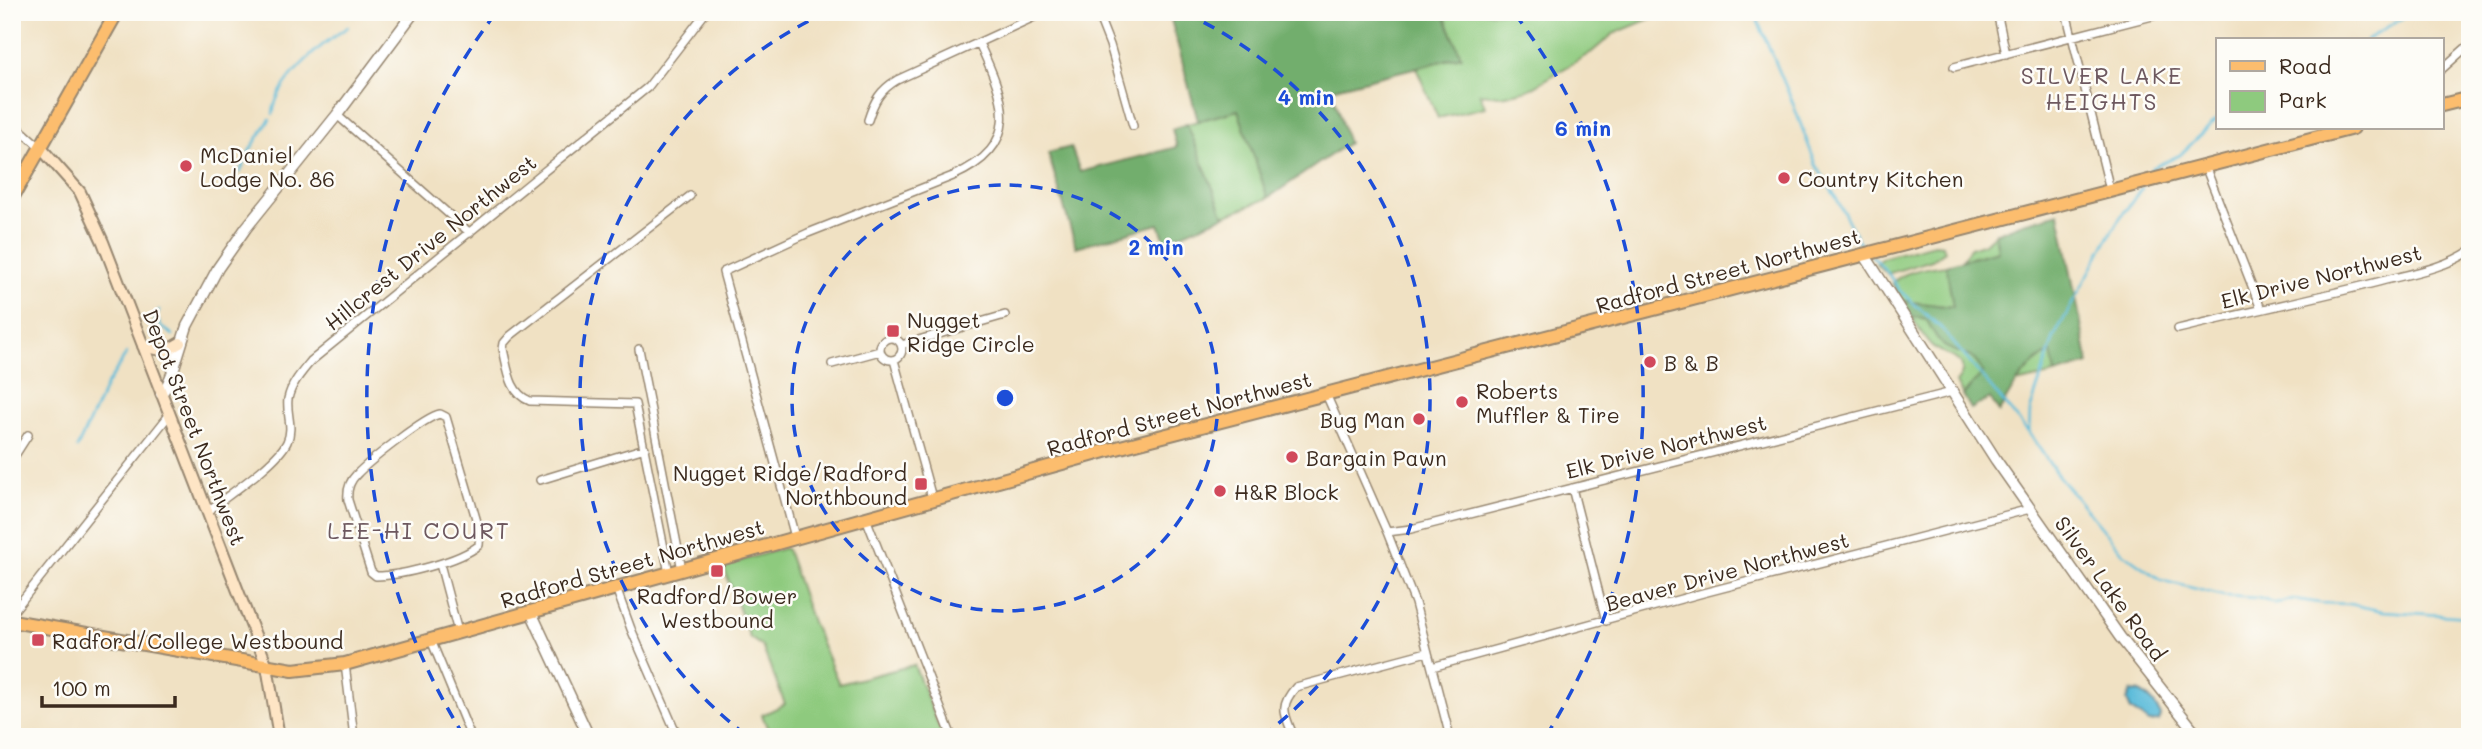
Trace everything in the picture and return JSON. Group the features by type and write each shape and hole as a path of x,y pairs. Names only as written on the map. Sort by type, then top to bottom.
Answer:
{"main road":[{"path":"12,198 117,12"},
{"path":"2444,104 2470,98"},
{"name":"Radford Street Northwest","path":"12,621 293,670 345,664 932,498 2345,130"},
{"name":"Depot Street Northwest","path":"40,147 80,192 103,242 267,666 279,737"},
{"path":"143,346 166,351 180,342"}],"street":[{"path":"161,394 172,374 180,342 195,308 218,268 414,12"},
{"name":"Hillcrest Drive Northwest","path":"208,511 278,455 287,442 291,425 288,400 295,380 311,361 648,87 706,12"},
{"path":"868,120 874,102 883,89 897,80 1045,12"},
{"path":"1097,12 1110,45 1133,126"},
{"path":"1997,12 2006,54"},
{"path":"2066,12 2110,190"},
{"path":"1954,67 2168,12"},
{"path":"795,537 723,272 808,233 953,176 973,167 988,155 998,142 1003,111 990,66 979,43"},
{"path":"2444,67 2470,44"},
{"path":"337,115 470,233"},
{"path":"12,121 40,147"},
{"path":"2205,166 2260,309"},
{"path":"675,571 635,404 530,401 520,397 514,390 503,349 510,336 690,196"},
{"name":"Elk Drive Northwest","path":"2178,329 2308,300 2433,267 2470,251"},
{"name":"Silver Lake Road","path":"1864,254 1996,460 2120,637 2199,737"},
{"path":"901,345 1005,315"},
{"path":"887,339 897,340 901,345 900,356 894,360 887,359 880,351 881,344 887,339"},
{"path":"639,349 675,571"},
{"path":"832,364 880,351"},
{"path":"894,360 932,498"},
{"name":"Elk Drive Northwest","path":"1388,532 1411,529 1952,392"},
{"path":"1326,394 1388,532 1415,603 1450,737"},
{"path":"12,613 170,414"},
{"path":"440,414 446,417 480,532 480,545 470,553 440,564 376,576 371,572 347,489 356,475 420,424 440,414"},
{"path":"12,460 28,435"},
{"path":"540,480 645,448"},
{"path":"1572,488 1606,621"},
{"name":"Beaver Drive Northwest","path":"1432,667 1703,593 2030,509"},
{"path":"866,517 952,737"},
{"path":"440,564 458,632"},
{"path":"616,588 678,737"},
{"path":"531,612 589,737"},
{"path":"431,640 471,737"},
{"path":"1294,737 1284,713 1285,699 1296,687 1427,652"},
{"path":"345,664 354,737"}],"green space":[{"path":"1169,12 1443,12 1461,56 1331,89 1348,143 1268,198 1238,110 1198,121"},
{"path":"1443,12 1666,12 1613,34 1592,52 1528,90 1502,96 1480,94 1485,107 1438,118 1416,68 1461,56"},
{"path":"1238,110 1268,198 1224,216 1187,124"},
{"path":"1187,124 1224,216 1165,241 1159,224 1076,247 1048,153 1071,147 1080,172 1177,147 1172,129"},
{"path":"2059,213 2089,364 2055,374 2051,352 2026,371 1999,412 1990,398 1971,409 1963,395 1983,373 1978,365 1974,359 1942,344 1926,319 1911,316 1902,301 1953,307 1946,265 1998,251 1995,234"},
{"path":"1995,234 1998,251 1962,260 1970,248 1985,243"},
{"path":"1934,244 1943,245 1945,251 1932,260 1887,274 1876,264 1882,258"},
{"path":"1946,265 1954,307 1902,301 1892,283 1910,272"},
{"path":"1911,316 1926,319 1942,344 1968,355 1984,373 1963,395 1956,383 1961,375 1960,363 1931,345"},
{"path":"2052,352 2055,374 2016,383 2036,360"},
{"path":"784,548 839,684 914,665 943,737 771,737 762,715 785,704 762,646 750,638 723,566"}],"water":[{"path":"2138,691 2155,704 2160,716 2158,721 2149,722 2131,710 2127,701 2131,692"}],"waterway":[{"path":"354,16 356,12"},
{"path":"1754,12 1816,165 1859,242 1865,248"},
{"path":"2369,38 2412,12"},
{"path":"273,114 276,101 291,76 313,53 348,27"},
{"path":"240,173 250,150 270,119"},
{"path":"2148,176 2152,168 2180,155 2216,120"},
{"path":"2029,433 2030,411 2054,337 2117,222 2142,188"},
{"path":"1872,256 1900,291 1941,328 2029,433 2056,473 2123,553 2161,580 2224,596 2258,598 2276,604 2293,599 2349,604 2383,611 2470,617"},
{"path":"154,324 159,310"},
{"path":"156,318 162,327 173,335"},
{"path":"77,448 106,386 127,353"}],"place":[{"name":"McDaniel Lodge No. 86","path":"186,166"},
{"name":"Country Kitchen","path":"1784,178"},
{"name":"Nugget Ridge Circle","path":"893,331"},
{"name":"B & B","path":"1650,362"},
{"name":"Roberts Muffler & Tire","path":"1462,402"},
{"name":"Bug Man","path":"1419,419"},
{"name":"Bargain Pawn","path":"1292,457"},
{"name":"Nugget Ridge/Radford Northbound","path":"921,484"},
{"name":"H&R Block","path":"1220,491"},
{"name":"Radford/Bower Westbound","path":"717,571"},
{"name":"Radford/College Westbound","path":"38,640"}],"district":[{"name":"SILVER LAKE HEIGHTS","path":"2102,88"},
{"name":"LEE-HI COURT","path":"419,530"}]}
